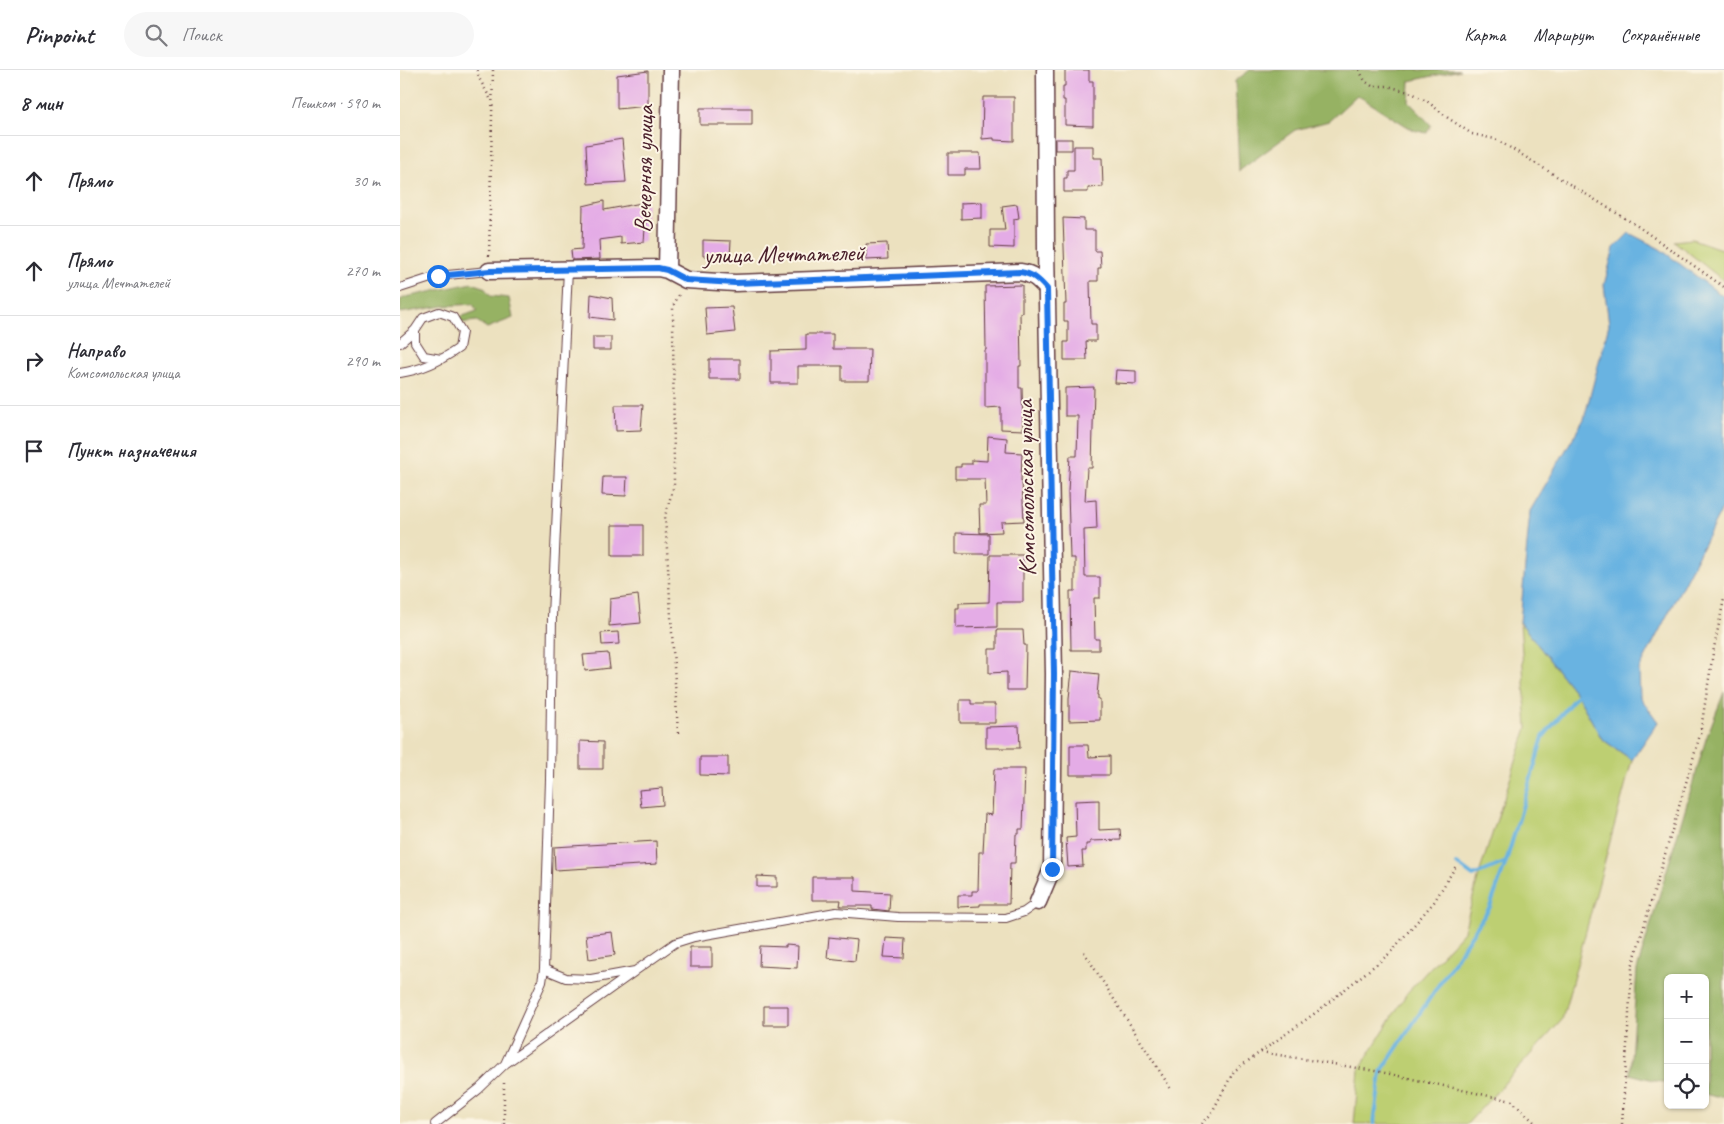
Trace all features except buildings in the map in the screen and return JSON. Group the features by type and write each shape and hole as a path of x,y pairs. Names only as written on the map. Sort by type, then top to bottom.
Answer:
{"street":[{"name":"Вечерняя улица","path":"667,270 671,70"},
{"name":"Комсомольская улица","path":"1038,902 1052,869 1054,674 1046,248 1045,70"},
{"path":"1020,272 1032,265 1046,248"},
{"name":"улица Мечтателей","path":"490,271 568,268 658,268 667,270 686,280 735,283 1020,272 1031,274 1038,278 1047,289"}],"lane":[{"path":"505,1064 542,982 544,969 550,780 552,616 568,268"},
{"path":"400,288 438,276 490,271"},
{"path":"400,343 415,330 423,318 438,312 453,318 462,332 459,348 443,360 400,373"},
{"path":"415,330 415,342 424,356 443,360"},
{"path":"435,1124 479,1089 505,1064 675,944 694,937 836,912 898,917 1006,918 1024,912 1038,902"},
{"path":"544,969 566,978 591,978 635,971"}],"path":[{"path":"477,70 479,78 492,102"},
{"path":"490,271 489,200 493,70"},
{"path":"1359,70 1365,81 1372,86 1388,86 1412,93 1428,102 1472,134 1495,139 1514,150 1636,225 1724,287"},
{"path":"678,733 664,516 674,485 674,306 686,280"},
{"path":"1622,1124 1623,1084 1632,967 1700,735 1724,598"},
{"path":"1202,1124 1211,1114 1234,1071 1318,1011 1389,954 1434,902 1456,866"},
{"path":"1084,952 1171,1089"},
{"path":"1261,1052 1381,1072 1512,1101 1536,1124"},
{"path":"504,1124 505,1064"}],"green space":[{"path":"1250,70 1460,70 1410,81 1409,102 1431,125 1427,133 1413,130 1357,95 1329,121 1295,130 1239,171 1235,81"},
{"path":"1692,239 1724,250 1724,281 1674,241"},
{"path":"472,283 484,287 490,296 509,298 513,318 487,328 477,321 460,323 457,318 477,311 473,304 444,306 400,313 400,300 406,297"},
{"path":"1520,622 1577,695 1602,739 1632,760 1562,1020 1467,1124 1354,1124 1359,1070 1407,993 1464,931 1480,871 1527,728"},
{"path":"1724,692 1724,1096 1716,1097 1709,1095 1709,974 1664,974 1664,1083 1630,1074 1637,970 1706,739"}],"water":[{"path":"1629,233 1660,249 1724,297 1724,505 1639,670 1640,697 1658,722 1632,760 1602,739 1577,695 1520,622 1530,511 1584,419 1609,324 1604,285 1614,248"}],"waterway":[{"path":"1374,1124 1381,1072 1490,907 1506,862 1543,737 1577,695"},
{"path":"1457,864 1473,876 1506,862"}],"route":[{"path":"438,276 490,271 568,268 658,268 667,270 686,280 735,283 1020,272 1031,274 1038,278 1047,289 1054,674 1052,869"}]}
